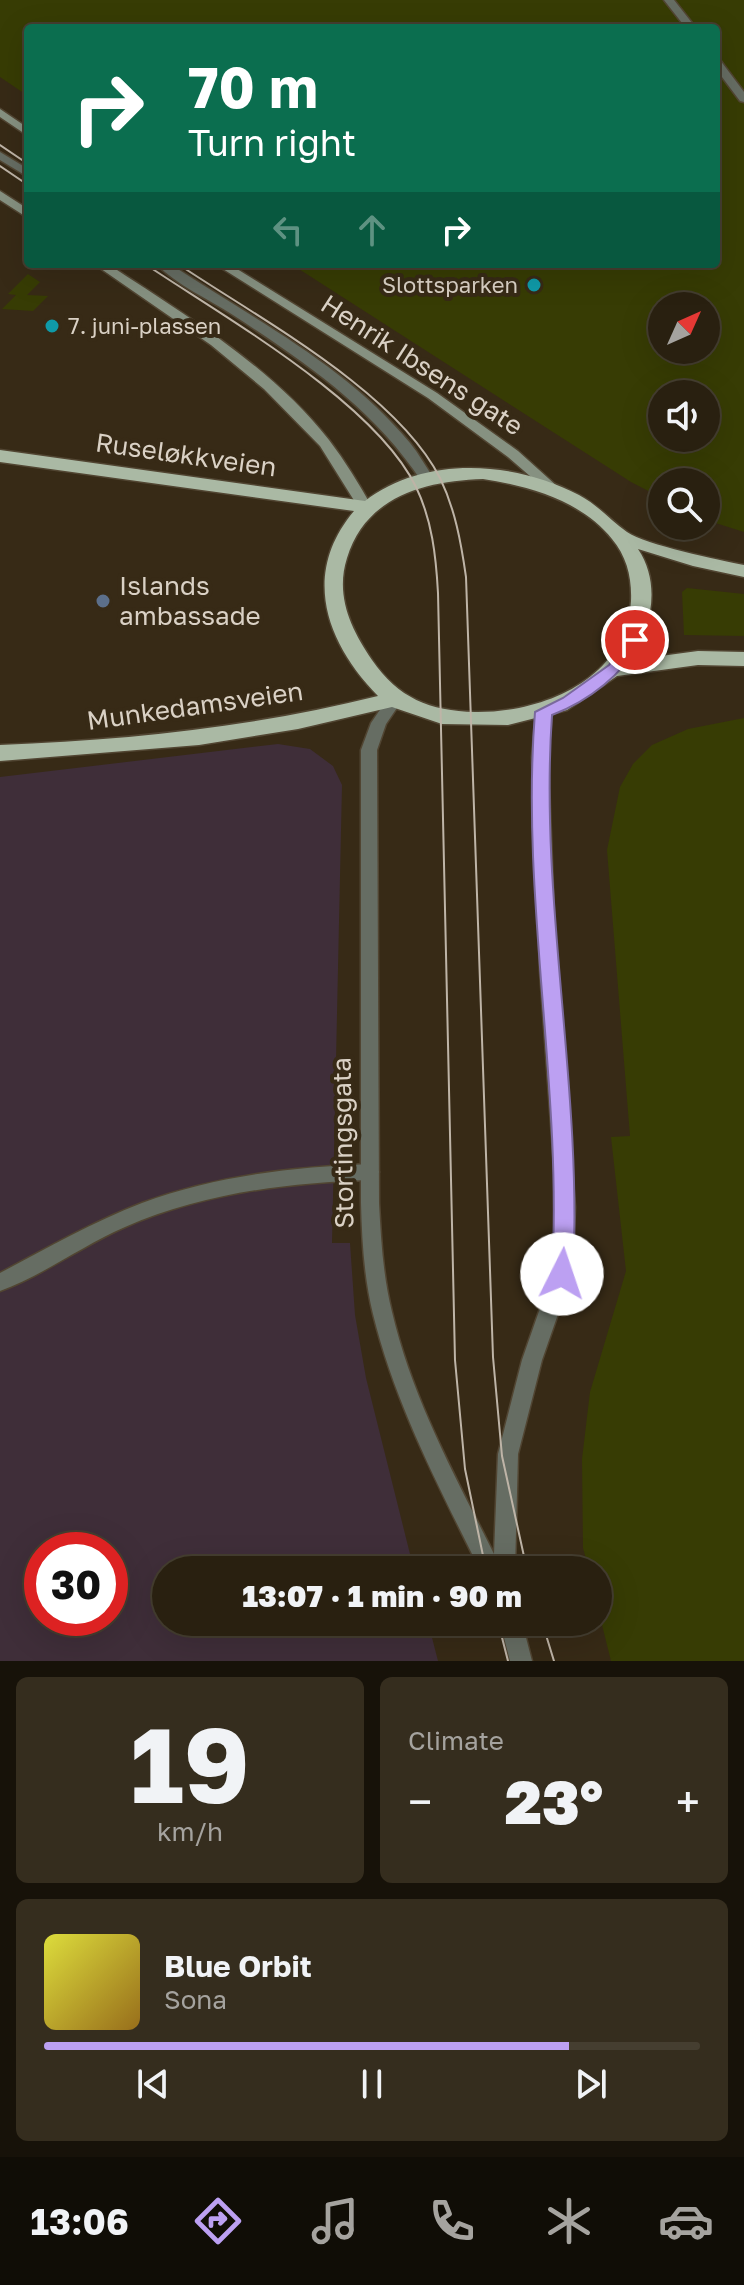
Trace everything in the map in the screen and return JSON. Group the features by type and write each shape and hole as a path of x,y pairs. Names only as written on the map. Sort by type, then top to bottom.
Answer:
{"highway":[{"name":"Ruseløkkveien","path":"0,456 365,507"},
{"path":"483,473 551,487 580,503 623,537 637,560 643,585 642,609 635,640 615,669 569,702 544,712 497,719 439,716 395,699 373,677 344,631 329,586 347,534 365,507 398,487 427,479 483,473"},
{"path":"623,537 744,571"},
{"path":"615,669 698,658 744,659"},
{"name":"Munkedamsveien","path":"0,753 85,750 285,724 395,699"}],"main road":[{"path":"0,112 24,130"},
{"path":"0,195 24,211"},
{"path":"106,268 220,346 266,384 320,437 365,507"},
{"name":"Henrik Ibsens gate","path":"227,268 284,306 353,342 456,411 516,454 551,487"}],"street":[{"path":"669,0 688,24"},
{"path":"720,67 744,99"},
{"path":"0,155 24,171"},
{"path":"168,268 358,398 392,429 416,457 427,479"},
{"name":"Stortingsgata","path":"395,699 379,723 369,750 370,1172 375,1273 391,1342 421,1425 484,1556"},
{"path":"504,1556 508,1454 532,1360 562,1274 565,1235 566,1207 548,971 541,771 544,712"},
{"path":"0,1283 120,1220 212,1190 315,1172 370,1172"},
{"path":"515,1636 521,1661"}],"shaded area":[{"path":"278,744 310,749 333,766 342,785 332,1243 350,1243 355,1315 366,1378 410,1556 152,1556 152,1636 432,1636 438,1661 0,1661 0,777"}],"green space":[{"name":"Slottsparken","path":"0,0 744,0 744,532 720,524 720,468 648,468 648,491 297,268 720,268 720,24 24,24 24,93 0,77"},
{"path":"28,274 40,282 27,295 48,296 33,311 2,309 16,295 8,294"},
{"path":"687,588 744,594 744,636 684,635 682,592"},
{"path":"744,718 744,1661 611,1661 605,1636 612,1636 612,1556 585,1556 582,1459 590,1392 626,1271 611,1137 630,1136 607,850 620,787 633,764 652,745 688,729"}],"tram line":[{"path":"0,145 24,161"},
{"path":"0,166 24,182"},
{"path":"151,268 255,335 333,393 367,424 396,455 416,487 429,525 438,593 455,1360 465,1469 483,1556"},
{"path":"184,268 322,359 392,415 419,446 440,478 454,514 466,577 493,1357 502,1456 524,1556"},
{"path":"502,1636 508,1661"},
{"path":"546,1636 554,1661"}],"place":[{"name":"Slottsparken","path":"534,285"},
{"name":"7. juni-plassen","path":"52,326"},
{"name":"Islands ambassade","path":"103,601"}],"route":[{"path":"562,1274 566,1207 548,971 540,757 544,712 569,702 615,669 635,640"}]}
